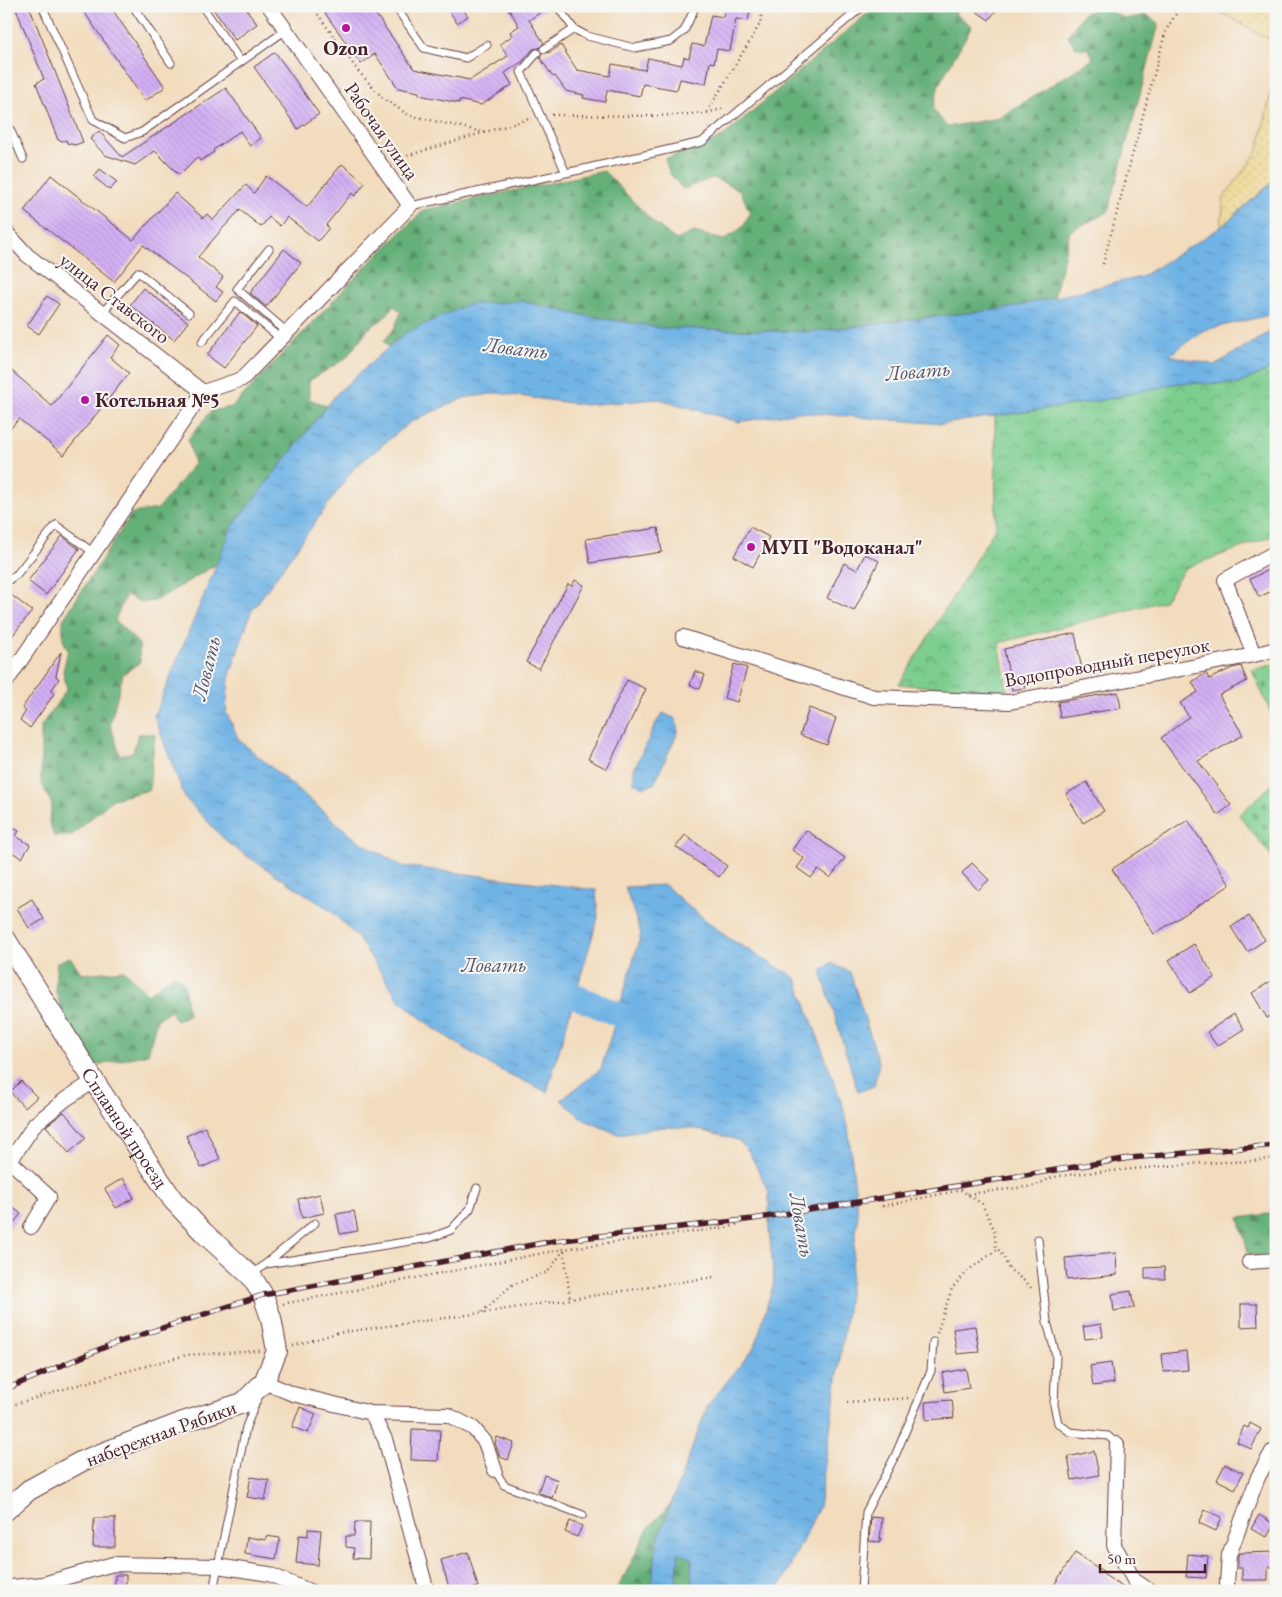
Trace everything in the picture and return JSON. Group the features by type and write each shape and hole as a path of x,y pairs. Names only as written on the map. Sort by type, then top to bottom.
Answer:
{"street":[{"name":"Рабочая улица","path":"269,6 410,206"},
{"path":"6,682 203,392 242,379 410,206"},
{"name":"улица Ставского","path":"6,232 27,255 203,392"},
{"path":"1254,655 1225,580 1276,552"},
{"name":"Водопроводный переулок","path":"682,637 874,697 1010,702 1254,655 1276,649"},
{"name":"Сплавной проезд","path":"6,940 94,1081 173,1200 204,1233 258,1270 266,1303"},
{"path":"31,1227 49,1197 8,1161 36,1124 66,1099 94,1081"},
{"path":"1249,1262 1276,1260"},
{"path":"266,1303 277,1350"},
{"name":"набережная Рябики","path":"6,1510 29,1490 82,1460 183,1422 243,1403 264,1382 277,1350"},
{"path":"264,1382 293,1394 371,1413 448,1414 473,1428 485,1442 495,1470"},
{"path":"371,1413 385,1439 427,1591"},
{"path":"1117,1444 1114,1545 1134,1580 1150,1591"},
{"path":"1228,1591 1226,1583 1229,1555 1258,1477 1272,1452 1276,1452"},
{"path":"6,1586 43,1584 113,1564 216,1566 269,1574 309,1591"}],"lane":[{"path":"133,6 171,63"},
{"path":"202,6 241,62"},
{"path":"395,6 424,48 466,58 487,45"},
{"path":"557,6 574,29 587,36 635,48 671,41 684,31 694,6"},
{"path":"410,206 702,142 863,6"},
{"path":"44,10 93,120 125,138 142,132 286,30"},
{"path":"544,49 574,29"},
{"path":"537,53 521,72 566,173"},
{"path":"6,120 23,159"},
{"path":"269,249 237,289 284,336"},
{"path":"102,313 138,272 189,313"},
{"path":"202,342 235,301 284,336"},
{"path":"6,582 17,574 56,525 94,553"},
{"path":"258,1270 430,1238 451,1230 470,1209 477,1188"},
{"path":"258,1270 315,1223"},
{"path":"1038,1239 1047,1322 1056,1355 1054,1405 1058,1423 1070,1432 1108,1436 1117,1444"},
{"path":"861,1591 866,1512 895,1456 931,1370 933,1342"},
{"path":"213,1591 216,1566 246,1427 264,1382"},
{"path":"495,1470 504,1485 583,1516"}],"path":[{"path":"312,6 358,71 382,97 408,114 484,132"},
{"path":"706,113 760,24 763,6"},
{"path":"1103,264 1166,30 1181,6"},
{"path":"1259,6 1276,11"},
{"path":"380,164 541,116 555,114 656,116 706,113 723,108 744,107"},
{"path":"968,1194 1034,1186 1053,1177 1075,1174 1276,1158"},
{"path":"266,1303 564,1249 729,1227 753,1219 882,1199 884,1206 961,1190 982,1204 994,1229 996,1246 1009,1270 1027,1282 1045,1303"},
{"path":"564,1249 570,1299"},
{"path":"481,1313 512,1285 548,1272 564,1249"},
{"path":"933,1342 952,1288 970,1269 998,1249"},
{"path":"6,1407 186,1354 277,1350 337,1334 713,1277"},
{"path":"847,1402 920,1397"}],"green space":[{"path":"876,6 961,6 955,14 972,26 939,84 933,109 947,127 999,118 1093,59 1089,49 1076,48 1068,36 1083,14 1102,6 1125,19 1147,15 1159,24 1108,212 1070,231 1054,298 1009,308 809,332 661,328 570,313 522,301 405,333 388,347 384,341 394,329 401,312 394,306 384,318 368,329 346,358 309,381 309,399 327,406 232,527 217,564 157,600 143,603 126,595 115,620 139,644 140,662 123,674 110,724 120,755 133,752 138,734 155,734 149,790 113,799 71,836 54,836 49,821 52,805 41,782 41,726 67,689 63,671 68,650 63,640 63,620 132,513 158,509 194,464 188,439 211,411 232,407 372,260 424,210 604,171 652,221 676,240 694,232 724,240 743,227 750,213 740,190 713,178 683,189 670,174 665,159 721,138"},
{"path":"1276,362 1276,535 1185,568 1164,601 999,643 1008,694 899,684 996,527 995,416 1098,401 1178,383 1238,384 1266,371"},
{"path":"1276,664 1276,725 1252,670"},
{"path":"1276,781 1276,862 1239,815"},
{"path":"70,957 82,974 124,970 148,994 174,974 184,983 188,1015 176,1021 171,1010 157,1019 148,1054 94,1066 61,1010 55,988 57,962"},
{"path":"1276,1213 1276,1254 1249,1256 1239,1218"},
{"path":"672,1503 657,1542 651,1591 616,1591 648,1528"},
{"path":"679,1552 691,1558 692,1591 675,1591"}],"sand":[{"path":"1210,6 1276,6 1276,60 1270,40"},
{"path":"1276,69 1276,173 1272,182 1221,227 1224,197 1258,151"}],"water":[{"name":"Ловать","path":"1276,173 1276,311 1266,316 1204,330 1169,355 1215,365 1276,328 1276,362 1266,371 1238,384 1178,383 1098,401 942,424 798,412 739,422 659,399 585,405 497,393 464,398 412,421 354,468 251,612 229,678 226,712 239,740 357,840 402,866 596,890 598,917 547,1092 492,1066 432,1027 399,1000 358,938 330,910 230,845 185,798 154,716 232,527 338,392 405,333 466,305 522,301 570,313 661,328 809,332 1009,308 1141,277 1221,227 1272,183"},
{"path":"663,713 676,719 678,732 654,784 643,787 634,783 634,769 656,723"},
{"name":"Ловать","path":"665,885 727,937 796,978 843,1106 848,1126 858,1215 847,1310 819,1507 778,1591 692,1591 691,1558 679,1552 675,1591 651,1591 657,1542 708,1405 755,1347 774,1282 769,1229 769,1192 749,1152 738,1140 692,1128 664,1127 618,1134 584,1120 561,1100 601,1069 641,934 625,887"},
{"path":"831,963 850,972 879,1063 874,1086 858,1092 821,971"}],"building":[{"path":"29,6 83,142 75,145 67,143 66,140 58,140 36,83 44,79 16,9"},
{"path":"80,6 110,6 165,87 145,101"},
{"path":"211,6 244,6 257,24 235,40"},
{"path":"320,6 370,6 414,69 470,80 508,56 500,44 512,36 510,32 519,26 507,6 550,6 529,20 544,43 539,48 533,49 523,61 505,73 512,85 481,105 459,100 459,103 419,95 419,92 398,88 375,54 361,64"},
{"path":"446,6 461,6 468,16 457,23"},
{"path":"725,6 751,6 748,21 736,19 730,51 717,49 714,63 710,62 706,84 680,79 677,90 643,84 640,96 607,90 605,102 583,98 584,95 566,91 555,76 553,77 540,58 542,54 550,52 561,45 577,70 610,76 612,64 645,70 648,58 682,65 684,57 689,58 692,44 704,46 711,15 723,17"},
{"path":"969,6 999,6 989,20"},
{"path":"275,52 319,114 298,129 254,67"},
{"path":"226,88 261,138 250,146 240,131 200,161 197,157 179,175 155,151 135,165 105,155 90,139 99,131 122,157"},
{"path":"342,164 365,183 355,196 352,193 326,225 329,228 318,241 287,217 280,226 269,217 261,227 240,210 223,228 198,257 223,277 216,287 223,292 216,301 143,245 114,282 24,211 51,175 133,240 175,193 203,218 207,214 213,220 246,185 254,193 266,176 307,207"},
{"path":"100,169 117,182 110,190 94,177"},
{"path":"284,249 301,263 266,307 250,293"},
{"path":"143,288 188,322 174,340 130,305"},
{"path":"47,296 59,304 39,334 27,326"},
{"path":"240,312 257,326 224,368 207,355"},
{"path":"108,335 120,345 110,357 129,373 64,455 19,419 6,433 6,366 52,406"},
{"name":"МУП \"Водоканал\"","path":"750,527 769,537 753,567 734,556"},
{"path":"658,528 662,552 590,563 586,539"},
{"path":"62,536 79,549 46,595 28,581"},
{"path":"865,554 879,561 854,611 827,598 844,563 857,570"},
{"path":"1276,566 1276,589 1259,597 1250,579"},
{"path":"575,580 584,585 539,669 526,662 568,584 572,586"},
{"path":"6,591 32,611 6,644"},
{"path":"1075,633 1082,670 1024,682 1025,688 1012,690 1004,649"},
{"path":"61,652 56,676 59,679 51,691 54,694 30,728 20,720 26,711 22,708"},
{"path":"734,664 747,668 737,702 724,698"},
{"path":"1241,666 1247,681 1219,695 1243,735 1198,761 1231,805 1218,815 1161,738 1189,717 1180,703 1198,692 1192,682 1206,673 1209,679 1232,668"},
{"path":"695,671 705,675 700,689 690,685"},
{"path":"627,680 646,689 607,769 588,759"},
{"path":"1118,692 1121,708 1060,718 1058,702"},
{"path":"809,708 836,718 827,745 800,735"},
{"path":"1087,782 1104,811 1083,823 1066,794"},
{"path":"1188,820 1230,885 1154,934 1112,869"},
{"path":"6,824 19,831 16,836 30,845 22,858 8,850 6,852"},
{"path":"806,830 845,858 830,878 818,869 811,878 797,868 804,858 792,850"},
{"path":"685,835 727,866 719,877 676,847"},
{"path":"972,863 989,880 978,890 962,873"},
{"path":"32,899 44,919 29,928 17,908"},
{"path":"1249,916 1265,940 1247,952 1231,927"},
{"path":"1194,944 1215,977 1190,993 1169,960"},
{"path":"1276,978 1276,1012 1267,1018 1252,993"},
{"path":"1234,1014 1244,1029 1217,1046 1207,1032"},
{"path":"21,1081 37,1097 25,1108 10,1092"},
{"path":"64,1112 86,1138 69,1153 46,1126"},
{"path":"205,1127 220,1159 201,1168 186,1136"},
{"path":"123,1178 134,1198 116,1208 105,1189"},
{"path":"320,1194 324,1213 302,1218 298,1199"},
{"path":"6,1202 21,1214 6,1232"},
{"path":"354,1211 358,1231 340,1234 336,1214"},
{"path":"1116,1253 1117,1275 1067,1280 1065,1258"},
{"path":"1164,1267 1165,1279 1145,1279 1145,1268"},
{"path":"1131,1291 1134,1308 1114,1311 1112,1294"},
{"path":"1241,1304 1257,1304 1258,1326 1241,1327"},
{"path":"1101,1324 1103,1337 1085,1339 1083,1327"},
{"path":"975,1326 979,1352 957,1354 953,1329"},
{"path":"1186,1351 1188,1370 1164,1372 1162,1354"},
{"path":"1111,1363 1114,1383 1093,1386 1090,1366"},
{"path":"966,1369 969,1388 945,1392 942,1373"},
{"path":"952,1400 954,1418 926,1420 925,1402"},
{"path":"300,1407 316,1414 308,1433 292,1427"},
{"path":"1250,1423 1261,1429 1251,1449 1237,1442 1244,1426 1248,1428"},
{"path":"412,1429 440,1430 438,1461 411,1460"},
{"path":"497,1437 514,1443 508,1460 500,1457 495,1443"},
{"path":"1094,1451 1099,1475 1072,1480 1068,1457"},
{"path":"1225,1464 1243,1473 1235,1489 1217,1480"},
{"path":"544,1475 558,1480 552,1498 538,1492"},
{"path":"251,1477 269,1480 265,1500 247,1497"},
{"path":"1205,1510 1222,1517 1216,1531 1199,1523"},
{"path":"1259,1515 1274,1524 1267,1537 1251,1529"},
{"path":"871,1517 882,1518 880,1542 869,1541"},
{"path":"94,1518 115,1518 115,1547 93,1547"},
{"path":"570,1521 582,1526 577,1537 565,1532"},
{"path":"355,1522 370,1522 369,1559 353,1558 354,1548 346,1547 346,1536 354,1536"},
{"path":"308,1529 321,1530 318,1565 296,1563 299,1535 308,1536"},
{"path":"266,1536 280,1538 276,1559 245,1554 247,1537 266,1540"},
{"path":"468,1552 478,1587 465,1591 450,1591 441,1560"},
{"path":"1276,1552 1276,1567 1268,1567 1268,1580 1242,1580 1242,1568 1238,1568 1239,1553"},
{"path":"1075,1553 1104,1572 1103,1574 1128,1591 1050,1591"},
{"path":"1188,1554 1208,1556 1206,1578 1186,1577"},
{"path":"115,1575 126,1575 126,1591 115,1591"}],"waterway":[{"name":"Ловать","path":"543,983 649,1027"}],"railway":[{"path":"6,1389 110,1345 263,1295 554,1241 753,1219 1130,1158 1276,1145"}],"place":[{"name":"Ozon","path":"346,28"},
{"name":"Котельная №5","path":"85,400"},
{"name":"МУП \"Водоканал\"","path":"751,547"}]}
